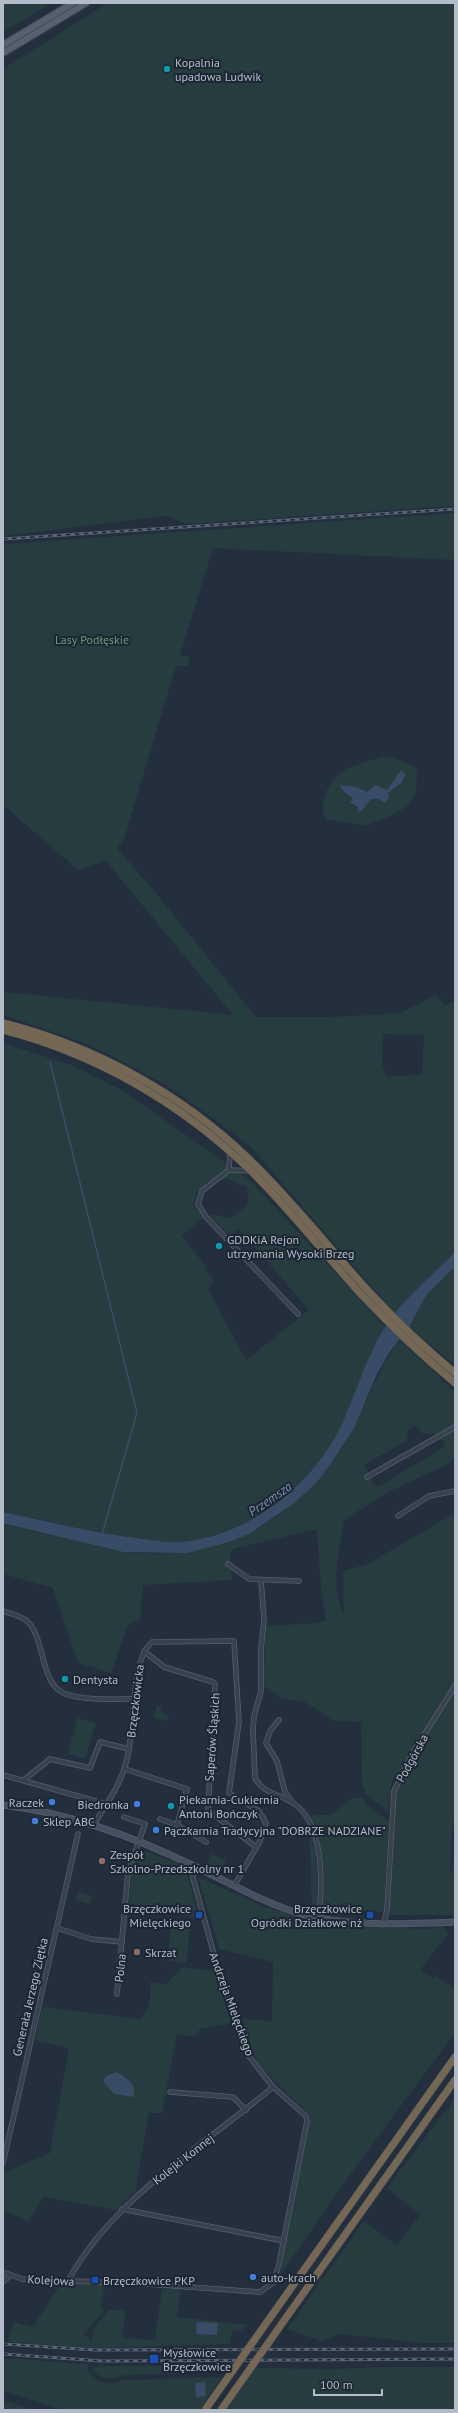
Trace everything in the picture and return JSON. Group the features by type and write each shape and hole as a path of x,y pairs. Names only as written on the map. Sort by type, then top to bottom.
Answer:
{"highway":[{"path":"3,1023 51,1037 103,1059 156,1088 196,1114 254,1164 418,1346 455,1373"},
{"path":"3,1030 75,1054 120,1076 178,1110 230,1152 250,1171 358,1290 455,1383"},
{"path":"205,2410 455,2058"},
{"path":"221,2410 455,2080"}],"main road":[{"path":"3,45 73,3"},
{"path":"3,53 86,3"},
{"path":"3,1805 38,1810 93,1826 195,1866 267,1902 319,1918 384,1922 455,1922"}],"street":[{"path":"229,1170 230,1152"},
{"path":"250,1171 229,1170 202,1191 198,1204 201,1210 298,1314"},
{"path":"367,1477 455,1427"},
{"path":"398,1516 429,1496 455,1491"},
{"path":"228,1564 242,1576 260,1580 299,1580"},
{"path":"260,1580 264,1620 261,1650 261,1691 254,1716 253,1732 255,1778 258,1785 293,1802"},
{"path":"3,1611 22,1618 32,1626 50,1678 59,1691 78,1696 135,1700"},
{"name":"Brzęczkowicka","path":"93,1826 125,1769 130,1749 139,1666 144,1651 152,1642 234,1641"},
{"name":"Saperów Śląskich","path":"234,1641 239,1722 229,1793 264,1816 266,1823 256,1847 234,1886"},
{"name":"Saperów Śląskich","path":"144,1651 164,1667 213,1682 215,1684 208,1810 256,1847"},
{"name":"Podgórska","path":"384,1922 387,1910 394,1791 400,1775 412,1754 455,1686"},
{"path":"279,1720 270,1731 266,1743 277,1761 283,1787 293,1802 306,1815 316,1834 319,1862 319,1918"},
{"name":"Brzęczkowicka","path":"24,1780 50,1759 90,1768 100,1742 130,1749"},
{"path":"125,1769 187,1789 177,1825"},
{"path":"3,1775 106,1804"},
{"path":"122,1942 128,1873 145,1824 124,1817"},
{"path":"160,1818 177,1825 206,1842"},
{"name":"Generała Jerzego Ziętka","path":"3,2163 78,1834"},
{"name":"Andrzeja Mielęckiego","path":"195,1866 193,1878 212,1948 248,2055 273,2087 306,2116 307,2121 284,2241 275,2278 267,2289 260,2292"},
{"name":"Generała Jerzego Ziętka","path":"57,1928 91,1939 122,1942"},
{"name":"Polna","path":"117,1994 122,1942"},
{"name":"Kolejki Konnej","path":"68,2281 80,2259 122,2209 273,2087"},
{"path":"170,2092 233,2097 246,2110"},
{"path":"122,2209 284,2241"},
{"name":"Kolejowa","path":"3,2272 10,2276 22,2279 147,2284 260,2292"},
{"name":"Kolejowa","path":"3,2282 10,2276"}],"green space":[{"path":"3,3 53,3 3,32"},
{"path":"108,3 455,3 455,506 188,524 166,516 3,536 3,69"},
{"name":"Lasy Podłęskie","path":"455,513 455,560 213,548 180,655 190,657 187,666 176,666 124,839 117,848 155,892 256,1017 332,1017 388,1014 402,1012 436,995 445,1005 455,1001 455,1252 396,1315 250,1146 166,1085 110,1055 82,1042 3,1015 3,992 233,1015 106,861 78,870 3,805 3,544","holes":["383,1034 424,1035 422,1074 386,1077 382,1064"]},
{"path":"386,756 407,763 417,769 416,793 409,805 389,817 364,826 327,819 323,812 323,802 328,788 333,780 348,768","holes":["401,771 406,774 395,787 382,797 371,799 364,807 353,806 350,802 353,798 344,793 343,785 368,792 387,790"]},
{"path":"3,1043 74,1066 125,1092 251,1181 385,1327 343,1424 325,1455 312,1471 280,1501 242,1524 201,1539 168,1542 91,1531 3,1512","holes":["226,1179 247,1187 248,1205 231,1218 208,1214 230,1236 239,1229 309,1310 246,1360 208,1289 214,1280 205,1271 207,1268 182,1236 203,1218 194,1206 196,1193 208,1181"]},
{"path":"455,1267 455,1365 409,1327 427,1294"},
{"path":"400,1340 455,1392 455,1456 448,1464 388,1492 344,1520 338,1556 336,1580 337,1592 344,1614 343,1571 368,1564 455,1513 455,1819 452,1830 450,1875 455,1866 455,1915 390,1915 396,1793 404,1773 431,1728 392,1781 388,1811 367,1796 362,1782 361,1722 334,1721 305,1702 282,1698 264,1686 265,1626 316,1623 326,1620 321,1589 317,1529 233,1549 230,1552 232,1580 143,1585 140,1620 128,1625 111,1673 78,1663 53,1588 3,1574 3,1523 124,1552 158,1554 190,1551 220,1544 248,1533 274,1518 299,1499 321,1476 341,1449 357,1422 376,1380","holes":["416,1425 423,1434 433,1433 443,1441 445,1446 383,1484 371,1487 374,1485 366,1467 362,1466 408,1440 407,1430"]},
{"path":"157,1705 162,1707 161,1713 169,1715 167,1721 154,1718"},
{"path":"77,1718 96,1723 85,1759 68,1754"},
{"path":"363,1797 366,1804 389,1822 384,1909 382,1912 360,1911 351,1915 331,1914 323,1909 319,1834 311,1818 314,1815 331,1815 350,1799"},
{"path":"309,1820 315,1853 317,1910 312,1910"},
{"path":"139,1849 185,1866 199,1919 129,1903 132,1872"},
{"path":"211,1854 226,1860 222,1869 207,1864"},
{"path":"198,1877 263,1906 312,1921 363,1927 428,1929 444,1926 448,1934 420,1970 433,1978 435,1975 455,1989 455,2033 346,2180 279,2277 310,2115 258,2065 242,2019 272,2021 273,1962 219,1949"},
{"path":"78,1892 92,1896 90,1904 75,1900"},
{"path":"171,1925 190,1927 186,1963 167,1961"},
{"path":"182,1967 215,1971 231,2023 200,2029 195,2036 177,2035 162,2113 149,2113 135,2192 116,2210 43,2197 28,2222 3,2209 4,2172 50,2153 69,2048 35,2040 42,2007 140,2019 144,2015 150,2002 150,1982 166,1985"},
{"path":"455,2098 455,2343 422,2343 340,2334 321,2341 287,2329 364,2221 397,2245 420,2215 387,2188"},
{"path":"62,2282 105,2284 101,2307 105,2309 83,2335 90,2338 91,2344 94,2328 109,2310 126,2310 122,2335 124,2338 155,2340 162,2289 180,2289 177,2317 247,2325 241,2330 232,2331 230,2344 91,2348 7,2342 14,2322 33,2327"},
{"path":"3,2358 88,2364 88,2370 92,2375 100,2382 104,2383 114,2383 125,2380 222,2377 199,2410 62,2410 3,2391"},
{"path":"103,2364 103,2366 230,2365 225,2372 125,2375 108,2379 101,2377 92,2369"},
{"path":"455,2367 455,2410 225,2410 254,2368 329,2369"},
{"path":"3,2400 31,2409 35,2410 3,2410"}],"water":[{"path":"401,770 406,774 401,783 388,793 389,797 385,803 378,799 371,799 361,812 358,811 358,807 350,803 353,798 342,789 340,785 356,787 368,792 375,785 387,790"},
{"path":"455,1252 455,1267 427,1294 409,1327 389,1353 377,1374 354,1428 332,1462 317,1482 293,1504 249,1534 229,1542 187,1553 123,1552 3,1523 3,1512 109,1534 168,1542 181,1542 206,1538 230,1530 254,1518 276,1504 296,1487 314,1468 329,1448 341,1426 372,1351 385,1327 409,1297"},
{"path":"116,2072 124,2076 130,2082 134,2089 133,2097 114,2094 104,2082 105,2077"},
{"path":"197,2322 218,2323 217,2335 196,2334"},
{"path":"205,2382 206,2396 196,2397 195,2383"}],"waterway":[{"path":"50,1062 137,1413 102,1534"}],"railway":[{"path":"3,539 455,509"},
{"path":"3,2344 95,2350 455,2349"},
{"path":"3,2354 102,2361 455,2359"}],"place":[{"name":"Kopalnia upadowa Ludwik","path":"167,69"},
{"name":"GDDKiA Rejon utrzymania Wysoki Brzeg","path":"219,1246"},
{"name":"Dentysta","path":"65,1679"},
{"name":"Raczek","path":"52,1802"},
{"name":"Biedronka","path":"137,1804"},
{"name":"Piekarnia-Cukiernia Antoni Bończyk","path":"171,1806"},
{"name":"Sklep ABC","path":"35,1821"},
{"name":"Pączkarnia Tradycyjna \"DOBRZE NADZIANE\"","path":"156,1830"},
{"name":"Zespół Szkolno-Przedszkolny nr 1","path":"102,1861"},
{"name":"Brzęczkowice Mielęckiego","path":"199,1915"},
{"name":"Brzęczkowice Ogródki Działkowe nż","path":"370,1915"},
{"name":"Skrzat","path":"137,1952"},
{"name":"auto-krach","path":"253,2277"},
{"name":"Brzęczkowice PKP","path":"95,2280"},
{"name":"Mysłowice Brzęczkowice","path":"154,2359"}],"water label":[{"name":"Przemsza","path":"270,1499"}]}
